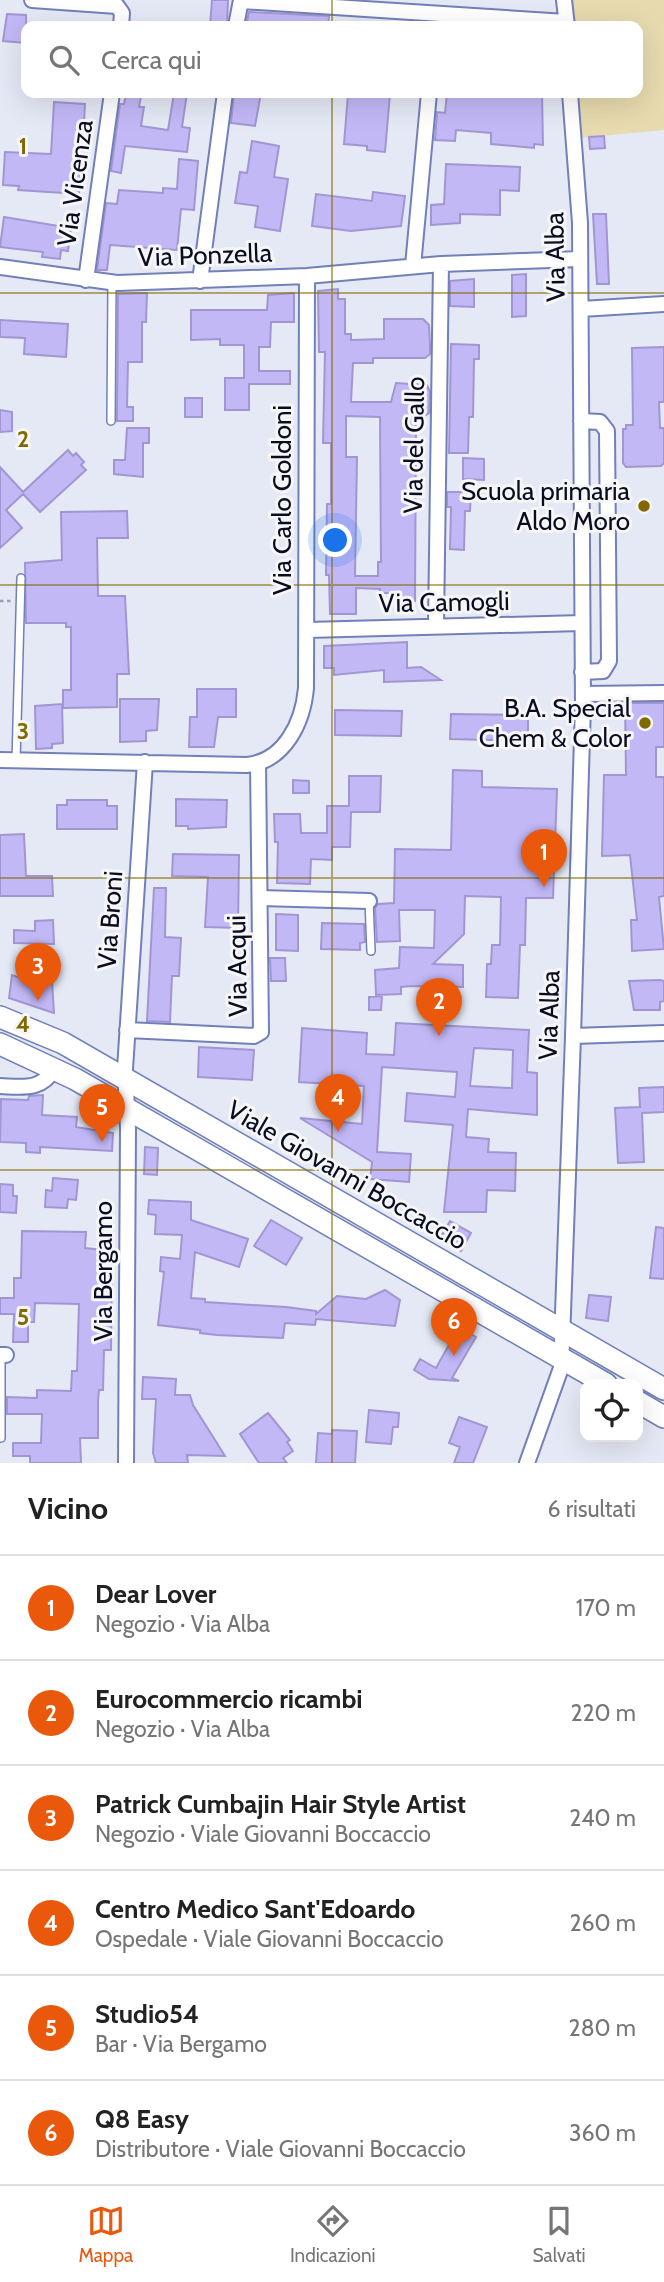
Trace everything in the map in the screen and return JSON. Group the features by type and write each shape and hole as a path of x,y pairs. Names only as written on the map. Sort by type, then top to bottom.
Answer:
{"street":[{"path":"32,0 117,6 122,13 121,21"},
{"path":"565,0 566,21"},
{"path":"237,21 241,1 524,21"},
{"name":"Via Vicenza","path":"86,280 111,98"},
{"path":"200,281 224,98"},
{"path":"413,267 429,98"},
{"name":"Via Alba","path":"527,1463 559,1376 562,1359 573,1036 583,694 580,259 570,98"},
{"name":"Via Ponzella","path":"0,267 112,282 200,281 441,264 580,259"},
{"name":"Via del Gallo","path":"436,626 441,264"},
{"name":"Via Carlo Goldoni","path":"258,763 277,752 297,723 305,693 307,275"},
{"path":"581,309 664,304"},
{"path":"581,421 600,422 607,431 609,648 605,670 582,672"},
{"name":"Via Camogli","path":"307,630 582,623"},
{"path":"583,694 664,693"},
{"path":"0,760 258,763"},
{"name":"Via Broni","path":"125,1080 145,762"},
{"name":"Via Acqui","path":"127,1030 259,1035 262,1028 258,763"},
{"path":"260,898 369,901"},
{"name":"Viale Giovanni Boccaccio","path":"0,1017 63,1043 664,1389"},
{"path":"573,1036 664,1033"},
{"name":"Viale Giovanni Boccaccio","path":"0,1044 54,1068 597,1379"},
{"path":"0,1086 36,1087 46,1081 54,1068"},
{"name":"Via Bergamo","path":"125,1080 126,1463"},
{"path":"643,1405 664,1417"}],"lane":[{"path":"111,421 112,282"},
{"path":"16,761 21,578"},
{"path":"369,901 371,951"},
{"path":"1,1438 2,1355"}],"shaded area":[{"path":"572,0 664,0 664,130 579,138 579,98 643,98 643,21 574,21"}],"building":[{"path":"212,0 228,0 227,21 210,21"},
{"path":"249,12 329,16 328,21 247,21"},
{"path":"7,14 26,15 26,21 21,21 21,43 3,41"},
{"path":"125,98 141,98 139,107 144,107 141,126 168,130 173,98 186,98 182,127 190,128 187,152 125,146 121,173 111,171 120,104 124,104"},
{"path":"234,98 260,98 255,126 231,123"},
{"path":"348,98 390,98 385,152 367,150 367,146 344,144"},
{"path":"446,98 542,98 543,145 534,144 534,148 491,144 491,133 456,130 455,141 435,140 437,112 445,113"},
{"path":"54,102 85,104 84,123 78,123 75,167 81,167 79,194 18,190 19,186 3,185 5,152 51,154"},
{"path":"604,136 605,148 590,149 589,137"},
{"path":"252,141 279,146 274,177 288,179 280,231 255,227 258,206 235,203 240,172 247,173"},
{"path":"179,159 198,161 194,210 181,209 177,250 110,245 107,270 97,270 106,203 117,204 119,190 163,193 163,188 177,189"},
{"path":"446,164 520,167 519,191 500,190 500,215 460,214 460,223 431,225 431,205 444,204"},
{"path":"373,192 405,196 401,226 351,231 312,226 316,194 372,201"},
{"path":"593,214 606,214 609,284 597,284"},
{"path":"4,217 71,228 68,251 61,250 60,259 42,257 43,252 0,247"},
{"path":"526,274 526,316 512,317 512,275"},
{"path":"474,279 474,307 450,306 450,281"},
{"path":"338,289 338,299 345,299 345,334 351,334 351,340 384,339 384,319 423,319 429,325 430,354 425,358 373,358 373,363 353,363 351,402 391,402 396,383 427,385 430,392 429,413 416,422 415,601 389,600 389,593 380,593 380,589 356,588 356,614 330,614 329,575 326,575 327,504 331,504 331,443 323,443 325,352 319,352 318,291","holes":["346,416 380,417 381,562 378,562 378,576 355,576 357,457 346,457"]},
{"path":"147,293 146,322 142,322 142,362 128,362 127,407 133,407 133,421 117,421 118,294"},
{"path":"294,293 294,322 271,322 270,347 259,347 259,371 290,371 290,384 249,384 249,410 225,410 225,378 244,378 244,345 220,345 220,339 191,340 191,310 267,310 268,295"},
{"path":"0,320 68,324 66,357 24,354 25,338 0,337"},
{"path":"451,344 479,345 479,359 474,359 473,417 469,417 468,453 449,453"},
{"path":"664,347 664,402 659,402 660,428 664,428 664,463 661,466 626,467 623,463 623,429 626,429 626,425 633,425 632,348"},
{"path":"185,398 202,398 202,417 185,417"},
{"path":"0,410 12,412 12,431 0,432"},
{"path":"127,428 149,428 149,443 143,443 143,477 114,474 114,460 125,460"},
{"path":"68,450 73,456 76,453 84,462 81,465 86,470 40,512 23,494 6,510 22,528 0,548 0,467 23,492"},
{"path":"463,458 484,459 484,480 463,479"},
{"path":"447,492 471,492 470,511 465,511 464,550 450,549 451,507 447,507"},
{"path":"127,511 128,538 97,538 98,596 125,596 129,674 117,674 117,707 63,708 63,690 71,690 71,627 66,627 66,623 26,623 25,563 62,560 61,512"},
{"path":"407,642 407,668 421,667 441,680 384,682 384,670 334,675 334,668 324,668 324,646"},
{"path":"197,689 236,689 236,717 218,717 214,747 189,747 190,717 197,717"},
{"path":"120,699 159,699 157,730 146,731 146,741 120,742"},
{"path":"625,703 664,703 664,747 656,747 656,777 664,777 664,896 659,897 664,949 632,951 631,920 637,920 630,855 602,856 604,775 626,775"},
{"path":"62,704 63,743 52,744 52,748 36,749 35,706"},
{"path":"335,710 402,711 401,736 335,735"},
{"path":"451,714 528,715 528,741 450,739"},
{"path":"453,770 482,771 482,787 557,789 553,898 526,898 525,945 520,945 518,998 486,997 487,964 491,964 492,945 500,945 501,897 465,896 464,934 433,964 463,965 463,987 401,987 401,994 376,995 375,970 399,968 400,947 434,948 435,910 399,910 400,941 377,942 375,908 378,904 394,903 395,849 451,850"},
{"path":"349,776 381,776 380,812 351,812 350,847 332,847 332,860 311,859 310,884 277,883 278,842 275,842 274,814 300,814 301,833 327,833 327,806 349,806"},
{"path":"293,780 309,781 309,793 293,793"},
{"path":"176,799 227,800 226,827 188,829 188,826 176,826"},
{"path":"67,800 107,800 107,806 117,806 117,829 57,829 57,805 67,805"},
{"path":"24,834 26,876 52,876 53,896 0,896 0,835"},
{"path":"173,854 239,855 238,928 205,927 208,877 172,876"},
{"path":"154,888 166,888 165,937 181,938 179,976 172,976 170,1022 147,1021"},
{"path":"276,914 298,915 298,951 276,950"},
{"path":"53,920 54,944 14,943 14,930 35,931 35,921"},
{"path":"322,923 364,924 365,942 360,943 360,950 321,949"},
{"path":"270,958 285,958 286,981 271,981"},
{"path":"51,965 54,1013 9,998 12,975 44,986"},
{"path":"629,981 664,981 664,1001 660,1002 660,1010 634,1010"},
{"path":"382,996 381,1010 369,1010 369,997"},
{"path":"396,1023 529,1030 527,1072 537,1073 537,1115 468,1109 466,1137 489,1139 488,1152 516,1153 515,1191 487,1190 486,1212 444,1212 453,1125 405,1121 407,1093 455,1097 457,1072 382,1067 377,1152 411,1154 409,1182 370,1179 372,1162 300,1118 362,1124 364,1086 299,1082 302,1028 367,1033 366,1054 394,1055","holes":["474,1048 513,1050 512,1088 470,1086"]},
{"path":"199,1047 254,1050 252,1080 198,1077"},
{"path":"664,1087 664,1112 642,1113 644,1162 618,1163 615,1108 640,1107 639,1088"},
{"path":"43,1095 42,1115 77,1117 76,1127 113,1133 112,1151 40,1147 40,1153 26,1152 26,1143 0,1142 1,1099 28,1100 29,1096"},
{"path":"145,1147 158,1148 157,1175 144,1174"},
{"path":"53,1178 78,1180 76,1200 68,1199 67,1208 45,1207 46,1190 52,1191"},
{"path":"0,1184 13,1185 13,1196 17,1196 16,1213 0,1212"},
{"path":"149,1200 191,1202 191,1220 248,1239 239,1267 195,1252 191,1298 205,1299 205,1302 286,1307 316,1311 316,1314 337,1296 366,1299 385,1290 400,1300 395,1326 316,1319 315,1325 285,1323 283,1338 217,1335 158,1325 164,1272 160,1271 161,1257 180,1259 182,1235 155,1234 156,1215 148,1214"},
{"path":"271,1220 302,1238 286,1265 254,1246"},
{"path":"450,1221 471,1233 461,1251 440,1238"},
{"path":"656,1227 664,1228 664,1279 650,1278"},
{"path":"22,1231 86,1232 85,1248 112,1251 111,1350 104,1350 103,1390 99,1390 98,1401 98,1438 80,1438 81,1463 30,1463 30,1456 13,1456 13,1443 41,1443 42,1414 7,1414 7,1397 37,1398 37,1390 71,1391 72,1371 77,1371 79,1304 35,1303 34,1322 28,1322 28,1342 13,1342 14,1314 0,1314 0,1298 14,1298 14,1278 21,1278"},
{"path":"589,1295 611,1297 608,1321 586,1318"},
{"path":"459,1327 476,1337 452,1378 459,1381 429,1379 414,1370 420,1359 436,1368"},
{"path":"143,1377 176,1379 175,1395 190,1395 193,1405 225,1456 187,1455 188,1463 156,1463 153,1453 156,1399 142,1399"},
{"path":"369,1410 399,1413 398,1427 393,1427 391,1444 366,1442"},
{"path":"268,1413 290,1440 287,1442 293,1451 283,1458 287,1463 259,1463 240,1434"},
{"path":"459,1417 487,1427 473,1463 454,1463 460,1447 449,1443"},
{"path":"332,1430 357,1431 355,1463 316,1463 318,1433 332,1434"}],"place":[{"name":"Scuola primaria Aldo Moro","path":"644,506"},
{"name":"B.A. Special Chem & Color","path":"645,723"},
{"name":"Dear Lover","path":"544,887"},
{"name":"Patrick Cumbajin Hair Style Artist","path":"38,1001"},
{"name":"Eurocommercio ricambi","path":"439,1036"},
{"name":"Centro Medico Sant'Edoardo","path":"338,1132"},
{"name":"Studio54","path":"102,1142"},
{"name":"Q8 Easy","path":"454,1356"}]}
